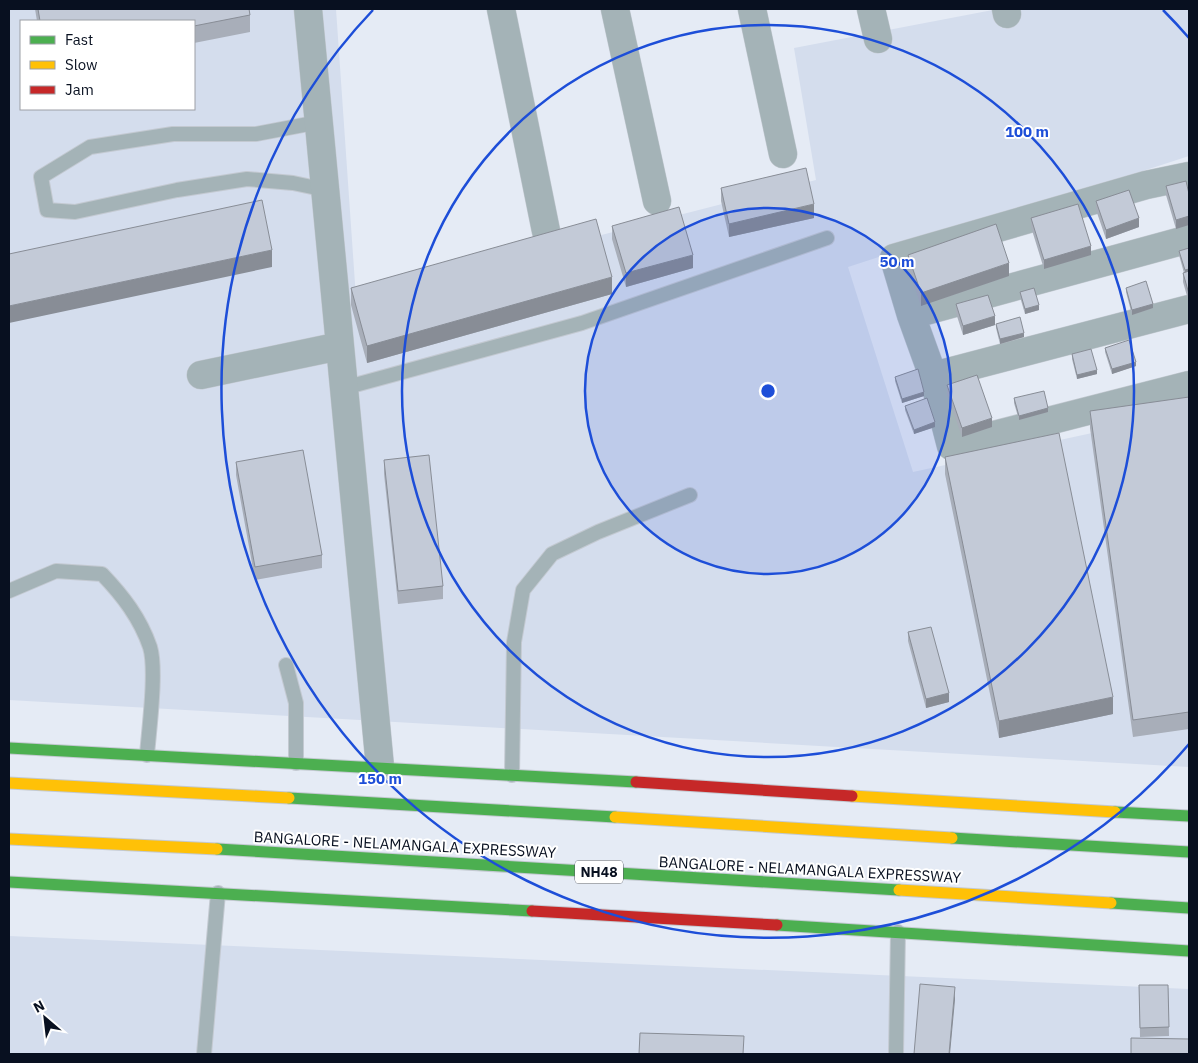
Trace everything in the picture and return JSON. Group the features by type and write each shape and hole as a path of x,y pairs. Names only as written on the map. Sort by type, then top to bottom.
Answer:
{"main road":[{"path":"9,748 380,767 1189,816"},
{"path":"9,783 214,792 1189,852"},
{"name":"BANGALORE - NELAMANGALA EXPRESSWAY","path":"9,839 245,851 1189,908"},
{"path":"9,882 898,932 1189,951"}],"street":[{"path":"308,9 380,767"},
{"path":"501,9 546,231"},
{"path":"615,9 657,201"},
{"path":"752,9 783,154"},
{"path":"871,9 878,39"},
{"path":"1189,176 1146,185 894,258 911,315 933,376 950,446 1189,385"},
{"path":"911,315 1189,239"},
{"path":"933,376 1189,309"},
{"path":"201,375 340,346"}],"lane":[{"path":"319,122 256,134 173,134 90,147 41,177 47,210 75,212 178,190 247,178 293,183 326,190"},
{"path":"344,388 582,323 827,238"},
{"path":"512,775 514,642 523,590 552,554 598,532 690,495"},
{"path":"9,591 56,571 102,574 128,602 150,649 152,691 146,755"},
{"path":"286,665 296,703 296,763"},
{"path":"204,1054 218,893"},
{"path":"896,1054 898,932"}],"shaded area":[{"path":"9,9 336,9 356,298 816,180 794,48 998,9 1189,9 1189,156 848,267 913,472 1189,412 1189,767 9,700"},
{"path":"9,936 1189,989 1189,1054 9,1054"}],"building":[{"path":"38,9 249,9 250,15 195,26 195,20 40,20"},
{"path":"806,168 814,204 729,224 721,188"},
{"path":"1186,181 1189,194 1189,216 1176,220 1166,186"},
{"path":"1129,190 1139,218 1106,230 1096,201"},
{"path":"262,200 272,250 9,306 9,254"},
{"path":"1078,204 1091,246 1044,260 1031,218"},
{"path":"679,207 693,255 626,273 612,226"},
{"path":"596,219 612,277 367,346 351,288"},
{"path":"996,224 1009,263 921,293 908,255"},
{"path":"1189,248 1189,269 1185,270 1179,251"},
{"path":"1189,271 1189,294 1183,273"},
{"path":"1146,281 1153,304 1132,310 1126,288"},
{"path":"1034,288 1039,305 1025,309 1020,292"},
{"path":"988,295 995,316 963,326 956,304"},
{"path":"1020,317 1024,333 1000,339 996,324"},
{"path":"1129,340 1136,362 1112,369 1105,348"},
{"path":"1091,349 1097,370 1077,375 1072,354"},
{"path":"918,369 924,392 902,399 895,377"},
{"path":"977,375 992,418 962,428 947,385"},
{"path":"1044,391 1048,408 1019,416 1014,398"},
{"path":"1189,397 1189,712 1133,720 1090,411"},
{"path":"927,398 935,422 914,430 905,406"},
{"path":"1059,433 1113,697 999,721 945,457"},
{"path":"303,450 322,555 255,567 236,462"},
{"path":"429,455 443,586 398,591 384,460"},
{"path":"931,627 949,693 926,699 908,632"},
{"path":"920,984 955,987 949,1054 914,1054"},
{"path":"1139,985 1168,985 1169,1027 1140,1028"},
{"path":"640,1033 744,1036 743,1054 639,1054"},
{"path":"1131,1038 1189,1039 1189,1054 1131,1054"}],"traffic: fast":[{"path":"9,748 636,782"},
{"path":"289,798 615,817"},
{"path":"1115,812 1189,816"},
{"path":"952,838 1189,852"},
{"path":"217,849 899,890"},
{"path":"9,882 532,911"},
{"path":"1111,903 1189,908"},
{"path":"777,925 1189,951"}],"traffic: slow":[{"path":"9,783 289,798"},
{"path":"852,796 1115,812"},
{"path":"615,817 952,838"},
{"path":"9,839 217,849"},
{"path":"899,890 1111,903"}],"traffic: jam":[{"path":"636,782 852,796"},
{"path":"532,911 777,925"}]}
